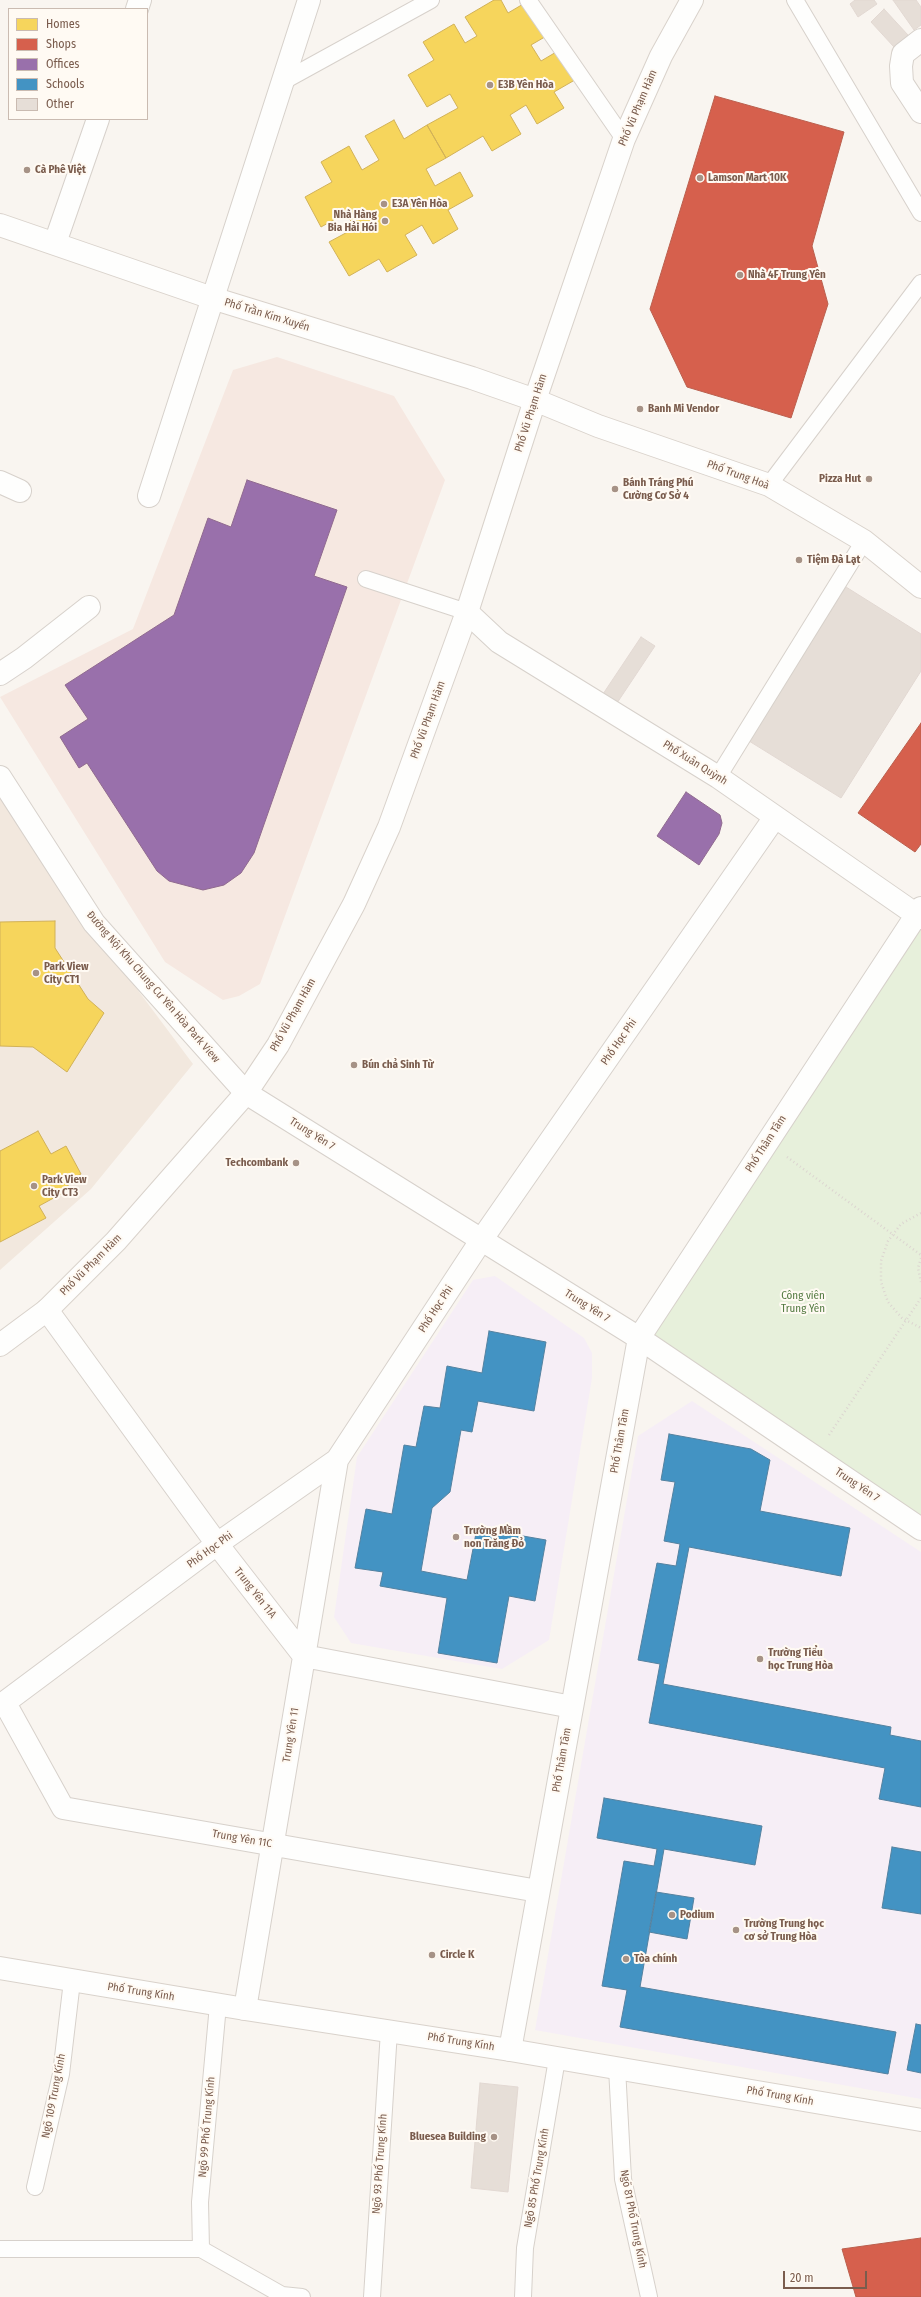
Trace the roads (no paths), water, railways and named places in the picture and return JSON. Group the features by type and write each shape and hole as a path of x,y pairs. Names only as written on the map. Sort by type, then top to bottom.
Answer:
{"street":[{"path":"149,496 309,0"},
{"name":"Phố Vũ Phạm Hàm","path":"0,1345 47,1310 116,1241 246,1093 278,1045 360,890 389,827 467,612 535,400 624,139 661,56 692,0"},
{"path":"921,40 903,54 901,66 902,83 921,112"},
{"path":"55,243 98,120"},
{"name":"Phố Trần Kim Xuyến","path":"0,225 212,298 472,378 535,400"},
{"name":"Phố Trung Hoà","path":"535,400 598,426 770,485 864,541 921,587"},
{"path":"0,482 20,491"},
{"path":"0,674 24,658 89,607"},
{"name":"Phố Xuân Quỳnh","path":"467,612 499,642 718,777 920,913"},
{"name":"Đường Nội Khu Chung Cư Yên Hòa Park View","path":"0,777 94,923 246,1093"},
{"name":"Phố Học Phi","path":"2,1704 217,1544 337,1460 482,1239 775,816"},
{"name":"Phố Thâm Tâm","path":"510,2050 639,1338 767,1142 920,913"},
{"name":"Trung Yên 7","path":"246,1093 639,1338 921,1529"},
{"name":"Trung Yên 11A","path":"47,1310 217,1544 304,1656"},
{"name":"Trung Yên 11","path":"245,2009 337,1460"},
{"path":"304,1656 572,1707"},
{"name":"Trung Yên 11C","path":"2,1704 63,1808 538,1891"},
{"name":"Phố Trung Kính","path":"0,1968 218,2005 510,2050 921,2120"}],"lane":[{"path":"282,82 431,0"},
{"path":"528,0 624,139"},
{"path":"796,0 921,213"},
{"path":"770,485 921,283"},
{"path":"718,777 864,541"},
{"path":"366,579 467,612"},
{"name":"Ngõ 109 Trung Kính","path":"35,2187 61,2074 72,1981"},
{"name":"Ngõ 99 Phố Trung Kính","path":"201,2249 200,2202 218,2005"},
{"name":"Ngõ 93 Phố Trung Kính","path":"372,2297 389,2031"},
{"name":"Ngõ 85 Phố Trung Kính","path":"523,2297 525,2248 557,2059"},
{"name":"Ngõ 81 Phố Trung Kính","path":"617,2068 623,2179 649,2297"},
{"path":"0,2249 201,2249 282,2295 302,2297"}],"place":[{"name":"E3B Yên Hòa","path":"490,85"},
{"name":"Cà Phê Việt","path":"27,170"},
{"name":"Lamson Mart 10K","path":"700,178"},
{"name":"E3A Yên Hòa","path":"384,204"},
{"name":"Nhà Hàng Bia Hải Hói","path":"385,221"},
{"name":"Nhà 4F Trung Yên","path":"740,275"},
{"name":"Banh Mi Vendor","path":"640,409"},
{"name":"Pizza Hut","path":"869,479"},
{"name":"Bánh Tráng Phú Cường Cơ Sở 4","path":"615,489"},
{"name":"Tiệm Đà Lạt","path":"799,560"},
{"name":"Park View City CT1","path":"36,973"},
{"name":"Bún chả Sinh Từ","path":"354,1065"},
{"name":"Techcombank","path":"296,1163"},
{"name":"Park View City CT3","path":"34,1186"},
{"name":"Trường Mầm non Trăng Đỏ","path":"456,1537"},
{"name":"Trường Tiểu học Trung Hòa","path":"760,1659"},
{"name":"Podium","path":"672,1915"},
{"name":"Trường Trung học cơ sở Trung Hòa","path":"736,1930"},
{"name":"Circle K","path":"432,1955"},
{"name":"Tòa chính","path":"626,1959"},
{"name":"Bluesea Building","path":"494,2137"}],"park label":[{"name":"Công viên Trung Yên","path":"803,1302"}]}
